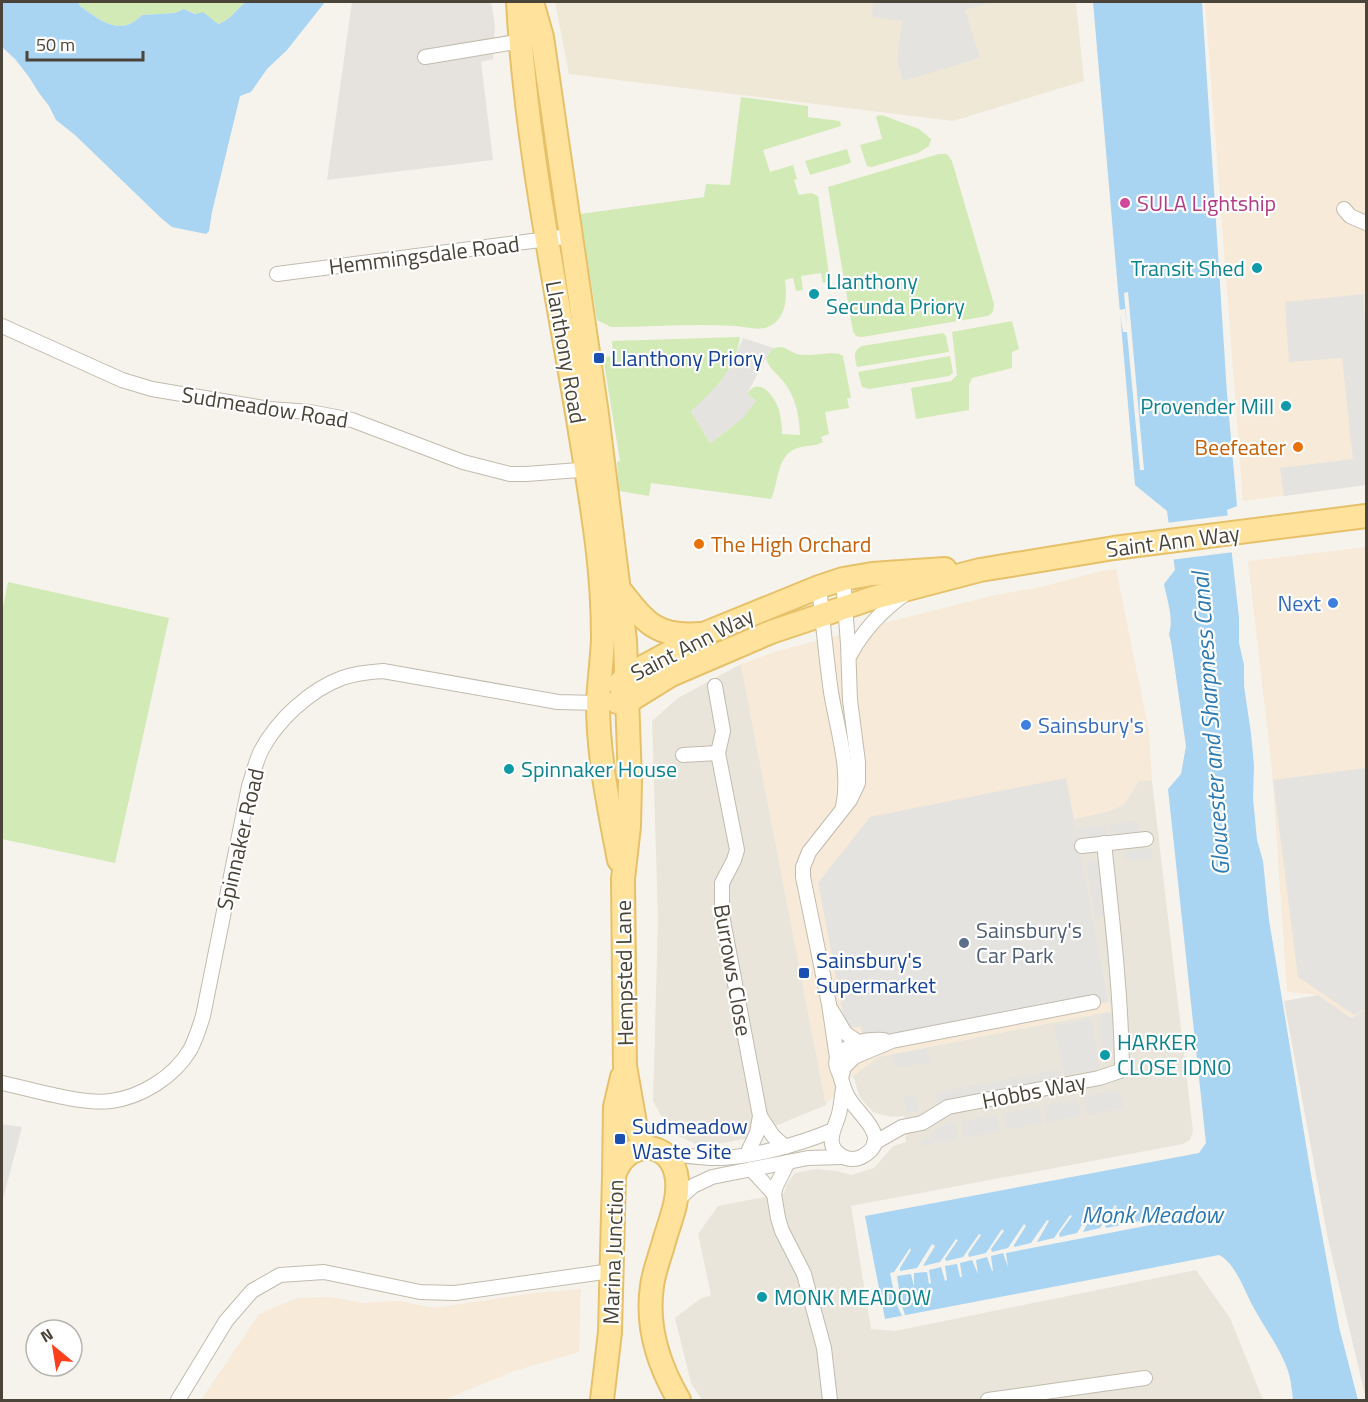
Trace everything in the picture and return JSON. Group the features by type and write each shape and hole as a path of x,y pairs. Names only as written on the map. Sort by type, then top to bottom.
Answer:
{"main road":[{"name":"Llanthony Road","path":"518,2 531,39 571,236 595,469 603,642 617,694"},
{"name":"Llanthony Road","path":"532,2 531,39 536,169 547,239 619,589"},
{"name":"Saint Ann Way","path":"617,694 659,682 706,659 822,614 980,570 1114,548 1366,516"},
{"name":"Saint Ann Way","path":"617,694 706,633 819,587 843,579 897,571 980,570"},
{"path":"619,589 642,618 657,629 686,635 706,633"},
{"name":"Hempsted Lane","path":"619,589 617,694 629,826 623,879 625,1066 635,1123 658,1151"},
{"name":"Hempsted Lane","path":"617,694 604,783 623,879"},
{"name":"Hempsted Lane","path":"614,1176 615,1107 625,1066"},
{"name":"Marina Junction","path":"602,1401 610,1332 614,1176 620,1161 628,1153 658,1151 673,1164 677,1178 675,1202 652,1284 650,1311 656,1349 664,1372 679,1401"}],"street":[{"path":"425,57 531,39"},
{"path":"1344,209 1350,216 1366,223"},
{"name":"Hemmingsdale Road","path":"277,274 571,236"},
{"name":"Sudmeadow Road","path":"2,326 122,380 152,389 352,420 463,462 510,474 595,469"},
{"path":"675,1202 683,1194 711,1177 821,1156 861,1158 874,1143 874,1130 842,1083 836,1065 829,1004 805,890 803,867 813,845 855,793 859,771 850,700 843,579"},
{"path":"849,657 858,640 878,615 916,586"},
{"path":"819,587 829,677 843,763 845,796 843,807"},
{"name":"Spinnaker Road","path":"2,1083 86,1100 109,1101 129,1097 148,1089 166,1077 184,1059 196,1037 203,1016 249,786 261,750 281,723 306,699 324,687 362,672 383,671 558,702 617,694"},
{"name":"Burrows Close","path":"715,686 723,731 717,753 737,850 722,883 722,915 760,1116 772,1136 785,1147"},
{"path":"683,755 717,753"},
{"path":"1082,846 1146,839"},
{"name":"Hobbs Way","path":"874,1143 902,1127 922,1123 948,1107 1099,1078 1120,1071 1122,1066 1121,1034 1116,950 1104,843"},
{"path":"842,1157 832,1146 834,1126 844,1067 854,1057 892,1041 1093,1002"},
{"path":"829,1004 845,1033 858,1042"},
{"path":"837,1058 849,1046 858,1042 892,1041"},
{"name":"Burrows Close","path":"747,1154 757,1133 760,1116"},
{"path":"658,1151 721,1158 747,1154 808,1141 848,1116 864,1118"},
{"name":"Hobbs Way","path":"864,1118 902,1127"},
{"path":"774,1194 778,1180 788,1162"},
{"path":"751,1169 766,1182 774,1194 782,1231 804,1274 824,1348 830,1401"},
{"path":"178,1401 226,1321 252,1291 280,1275 324,1272 420,1292 455,1293 611,1271"},
{"path":"988,1401 1145,1378"}],"shaded area":[{"path":"352,2 491,2 495,25 493,59 481,62 493,160 327,180"},
{"path":"555,2 1076,2 1084,81 953,121 569,74"},
{"path":"873,2 992,2 965,10 980,58 903,81 897,60 902,21 872,17"},
{"path":"1205,2 1366,2 1366,485 1243,501"},
{"path":"1363,294 1366,331 1366,485 1284,496 1280,468 1353,459 1342,358 1289,362 1285,302"},
{"path":"743,338 774,348 769,352 747,394 756,401 743,418 710,443 691,411 719,384 730,367"},
{"path":"1366,547 1366,1010 1351,1018 1318,995 1287,992 1272,771 1248,561"},
{"path":"1116,569 1149,732 1152,781 1139,781 1123,805 1106,812 1073,819 1111,1011 878,1057 853,1076 826,1105 741,664 778,651 892,621 995,595 1041,587"},
{"path":"741,664 826,1105 744,1139 702,1147 670,1132 653,1101 658,920 652,721 678,698"},
{"path":"1366,768 1366,1009 1354,1015 1298,977 1273,780"},
{"name":"Sainsbury's Car Park","path":"1066,778 1109,1002 865,1050 861,1026 846,1029 818,883 870,817"},
{"path":"1139,781 1152,781 1193,1131 1190,1140 1183,1144 851,1206 871,1329 895,1331 1196,1270 1230,1318 1263,1400 702,1400 691,1383 675,1318 700,1299 711,1295 698,1234 718,1206 784,1193 795,1173 815,1169 851,1175 874,1168 893,1146 906,1142 904,1116 891,1117 873,1112 860,1098 853,1076 878,1057 1111,1011 1073,819 1106,812 1123,805"},
{"path":"1137,821 1138,832 1110,835 1109,825"},
{"path":"1106,825 1107,836 1079,839 1076,828"},
{"path":"1151,848 1152,859 1125,862 1124,851"},
{"path":"1098,860 1106,916 1095,918 1086,862"},
{"path":"1318,995 1351,1018 1366,1010 1366,1399 1328,1239 1284,1001"},
{"path":"1112,1013 1113,1048 1101,1048 1100,1014"},
{"path":"1091,1018 1100,1069 1064,1075 1054,1026"},
{"path":"927,1048 930,1063 895,1067 892,1055"},
{"path":"1060,1069 1062,1080 938,1104 936,1093"},
{"path":"1119,1090 1123,1108 1087,1115 1084,1097"},
{"path":"915,1094 918,1111 907,1113 904,1096"},
{"path":"1078,1099 1081,1116 1046,1122 1044,1106"},
{"path":"1039,1107 1042,1123 1006,1130 1003,1113"},
{"path":"997,1115 1000,1131 964,1138 961,1121"},
{"path":"955,1122 958,1139 922,1146 921,1140 932,1138 932,1133 944,1124"},
{"path":"2,1124 22,1127 2,1203"},
{"path":"581,1289 579,1352 514,1371 444,1400 201,1400 259,1314 297,1298 330,1297 363,1303 399,1301 434,1308 534,1293"}],"green space":[{"path":"78,2 246,2 230,17 217,24 184,9 175,13 142,15 134,22 118,26 103,21 80,6"},
{"path":"741,97 808,106 808,117 840,121 841,126 763,150 770,172 793,165 797,179 794,180 799,195 811,193 818,196 830,282 823,283 821,273 801,276 803,290 796,291 793,278 785,280 786,299 781,316 772,325 763,328 705,325 611,327 597,320 580,214 704,197 706,184 730,185"},
{"path":"882,115 919,129 931,139 929,146 918,153 872,167 867,166 860,145 882,139 876,116"},
{"path":"847,149 851,163 810,175 805,161"},
{"path":"939,154 947,154 952,161 994,304 993,312 988,316 862,337 856,336 853,331 828,187"},
{"path":"1012,321 1019,349 1012,352 1012,368 972,378 969,385 969,410 916,419 911,388 951,381 957,375 952,332"},
{"path":"943,333 946,336 949,352 857,367 855,352 862,346"},
{"path":"740,337 729,369 708,396 691,411 710,443 730,428 756,401 747,394 756,387 766,390 777,405 782,434 800,435 798,413 791,393 766,359 772,350 778,347 803,355 834,353 843,356 851,398 847,398 849,408 825,412 829,434 821,437 823,442 795,449 784,458 771,499 651,483 649,496 619,491 617,462 620,461 603,357 613,356 612,341"},
{"path":"950,356 953,373 949,376 869,389 862,387 858,372"},
{"path":"8,582 169,618 115,863 2,839 2,612"}],"water":[{"path":"2,2 78,2 95,17 118,26 134,22 142,15 175,13 184,9 195,14 203,12 218,24 230,17 246,2 325,2 287,50 267,69 251,92 240,96 209,231 206,234 172,227 75,135 56,120 29,77 2,47"},
{"path":"1093,2 1202,2 1227,394 1237,506 1227,510 1239,618 1239,643 1244,665 1244,686 1254,766 1253,798 1257,840 1263,861 1269,920 1311,1175 1339,1327 1358,1400 1293,1400 1288,1372 1280,1353 1231,1265 1219,1255 885,1319 865,1216 1199,1153 1206,1143 1168,789 1181,774 1186,746 1164,584 1175,570 1167,511 1135,485"}],"pier":[{"path":"1128,292 1144,470 1140,470 1127,332 1123,332 1119,310 1125,309 1127,327 1124,293"},
{"path":"1231,515 1234,552 1170,560 1166,523"},
{"path":"1115,1205 1117,1206 1105,1225 1106,1228 1169,1215 1166,1222 1006,1253 1008,1267 1003,1253 991,1256 993,1271 987,1257 976,1260 978,1274 972,1260 960,1263 962,1277 960,1277 957,1264 945,1266 947,1280 945,1281 941,1267 929,1270 931,1283 929,1284 927,1272 914,1273 914,1287 911,1274 897,1276 905,1315 902,1316 896,1303 890,1273 894,1272 910,1248 900,1271 917,1268 932,1244 935,1246 923,1266 940,1262 956,1239 958,1240 945,1259 946,1261 963,1257 979,1234 981,1235 968,1254 969,1257 986,1253 1002,1229 1004,1231 991,1249 992,1252 1008,1248 1024,1224 1026,1226 1014,1247 1031,1243 1047,1220 1049,1221 1037,1242 1054,1238 1070,1215 1072,1216 1059,1234 1060,1237 1077,1233 1092,1209 1094,1211 1083,1232 1100,1228"}],"place":[{"name":"SULA Lightship","path":"1125,203"},
{"name":"Transit Shed","path":"1257,268"},
{"name":"Llanthony Secunda Priory","path":"814,294"},
{"name":"Llanthony Priory","path":"599,358"},
{"name":"Provender Mill","path":"1286,406"},
{"name":"Beefeater","path":"1298,447"},
{"name":"The High Orchard","path":"699,544"},
{"name":"Next","path":"1333,603"},
{"name":"Sainsbury's","path":"1026,725"},
{"name":"Spinnaker House","path":"509,769"},
{"name":"Sainsbury's Car Park","path":"964,943"},
{"name":"Sainsbury's Supermarket","path":"804,973"},
{"name":"HARKER CLOSE IDNO","path":"1105,1055"},
{"name":"Sudmeadow Waste Site","path":"620,1139"},
{"name":"MONK MEADOW","path":"762,1297"}],"water label":[{"name":"Gloucester and Sharpness Canal","path":"1211,724"},
{"name":"Monk Meadow","path":"1152,1215"}]}
